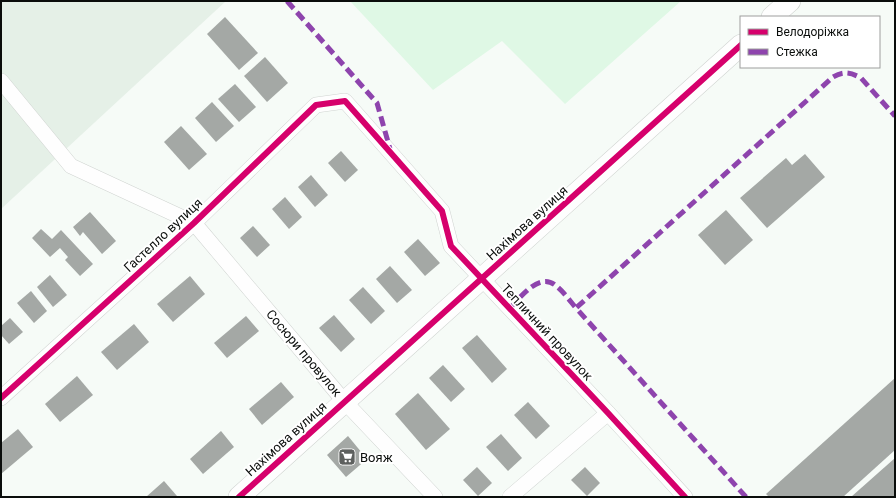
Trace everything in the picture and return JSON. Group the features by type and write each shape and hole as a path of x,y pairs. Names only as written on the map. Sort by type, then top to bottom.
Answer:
{"street":[{"path":"773,16 790,1"},
{"name":"Нахімова вулиця","path":"239,497 740,46"},
{"path":"1,81 71,166 194,223"},
{"name":"Тепличний провулок","path":"345,101 442,211 451,246 685,497"},
{"name":"Гастелло вулиця","path":"1,398 194,223 316,105 345,101"},
{"name":"Сосюри провулок","path":"194,223 344,402 435,497"},
{"path":"510,497 608,413"}],"shaded area":[{"path":"1,1 226,1 1,209"}],"green space":[{"path":"350,1 681,1 565,104 502,41 433,90"}],"building":[{"path":"225,17 258,53 239,70 207,34"},
{"path":"265,57 288,83 267,102 244,76"},
{"path":"235,84 256,107 239,122 218,99"},
{"path":"212,102 234,126 216,142 195,118"},
{"path":"181,126 207,154 189,170 164,142"},
{"path":"341,151 358,170 345,182 328,163"},
{"path":"805,154 825,177 767,228 740,198 786,158 792,165"},
{"path":"311,175 328,195 315,207 298,187"},
{"path":"285,197 302,217 289,229 272,209"},
{"path":"726,210 753,240 725,265 698,235"},
{"path":"90,212 116,241 102,254 83,232 80,236 73,227"},
{"path":"253,226 270,245 257,257 240,238"},
{"path":"41,229 52,239 61,230 93,264 80,276 65,260 68,257 60,248 50,257 32,238"},
{"path":"418,239 440,263 425,276 404,252"},
{"path":"390,266 412,290 397,303 376,279"},
{"path":"50,275 67,295 53,307 37,287"},
{"path":"190,276 205,294 173,322 157,304"},
{"path":"363,287 385,311 371,324 349,300"},
{"path":"31,291 47,311 34,323 17,303"},
{"path":"334,315 355,339 341,352 319,328"},
{"path":"246,316 259,331 227,358 214,343"},
{"path":"10,318 23,332 9,344 1,335 1,326"},
{"path":"134,324 149,342 117,370 101,352"},
{"path":"477,335 507,369 492,383 462,348"},
{"path":"443,365 465,389 451,402 429,378"},
{"path":"77,376 93,395 60,422 45,404"},
{"path":"895,378 895,450 843,497 769,497 766,494"},
{"path":"281,382 294,397 262,425 249,409"},
{"path":"418,393 450,429 426,450 395,414"},
{"path":"528,402 550,426 536,439 514,415"},
{"path":"18,429 33,447 1,474 1,443"},
{"path":"221,431 234,447 203,474 190,459"},
{"path":"501,434 522,458 508,471 486,447"},
{"name":"Вояж","path":"348,436 367,459 346,477 327,455"},
{"path":"895,458 895,497 851,497"},
{"path":"477,467 492,483 478,496 463,480"},
{"path":"585,467 600,483 587,496 571,480"},
{"path":"164,481 177,496 146,497"}],"marked path":[{"path":"287,1 377,103 390,149"},
{"path":"746,497 576,308 833,77 847,73 861,78 895,116"},
{"path":"510,308 530,288 543,282 549,282 555,285 564,293 576,308"}],"cycle path":[{"path":"239,497 740,46"},
{"path":"1,398 194,223 316,105 345,101 442,211 451,246 685,497"}],"place":[{"name":"Вояж","path":"347,457"}]}
